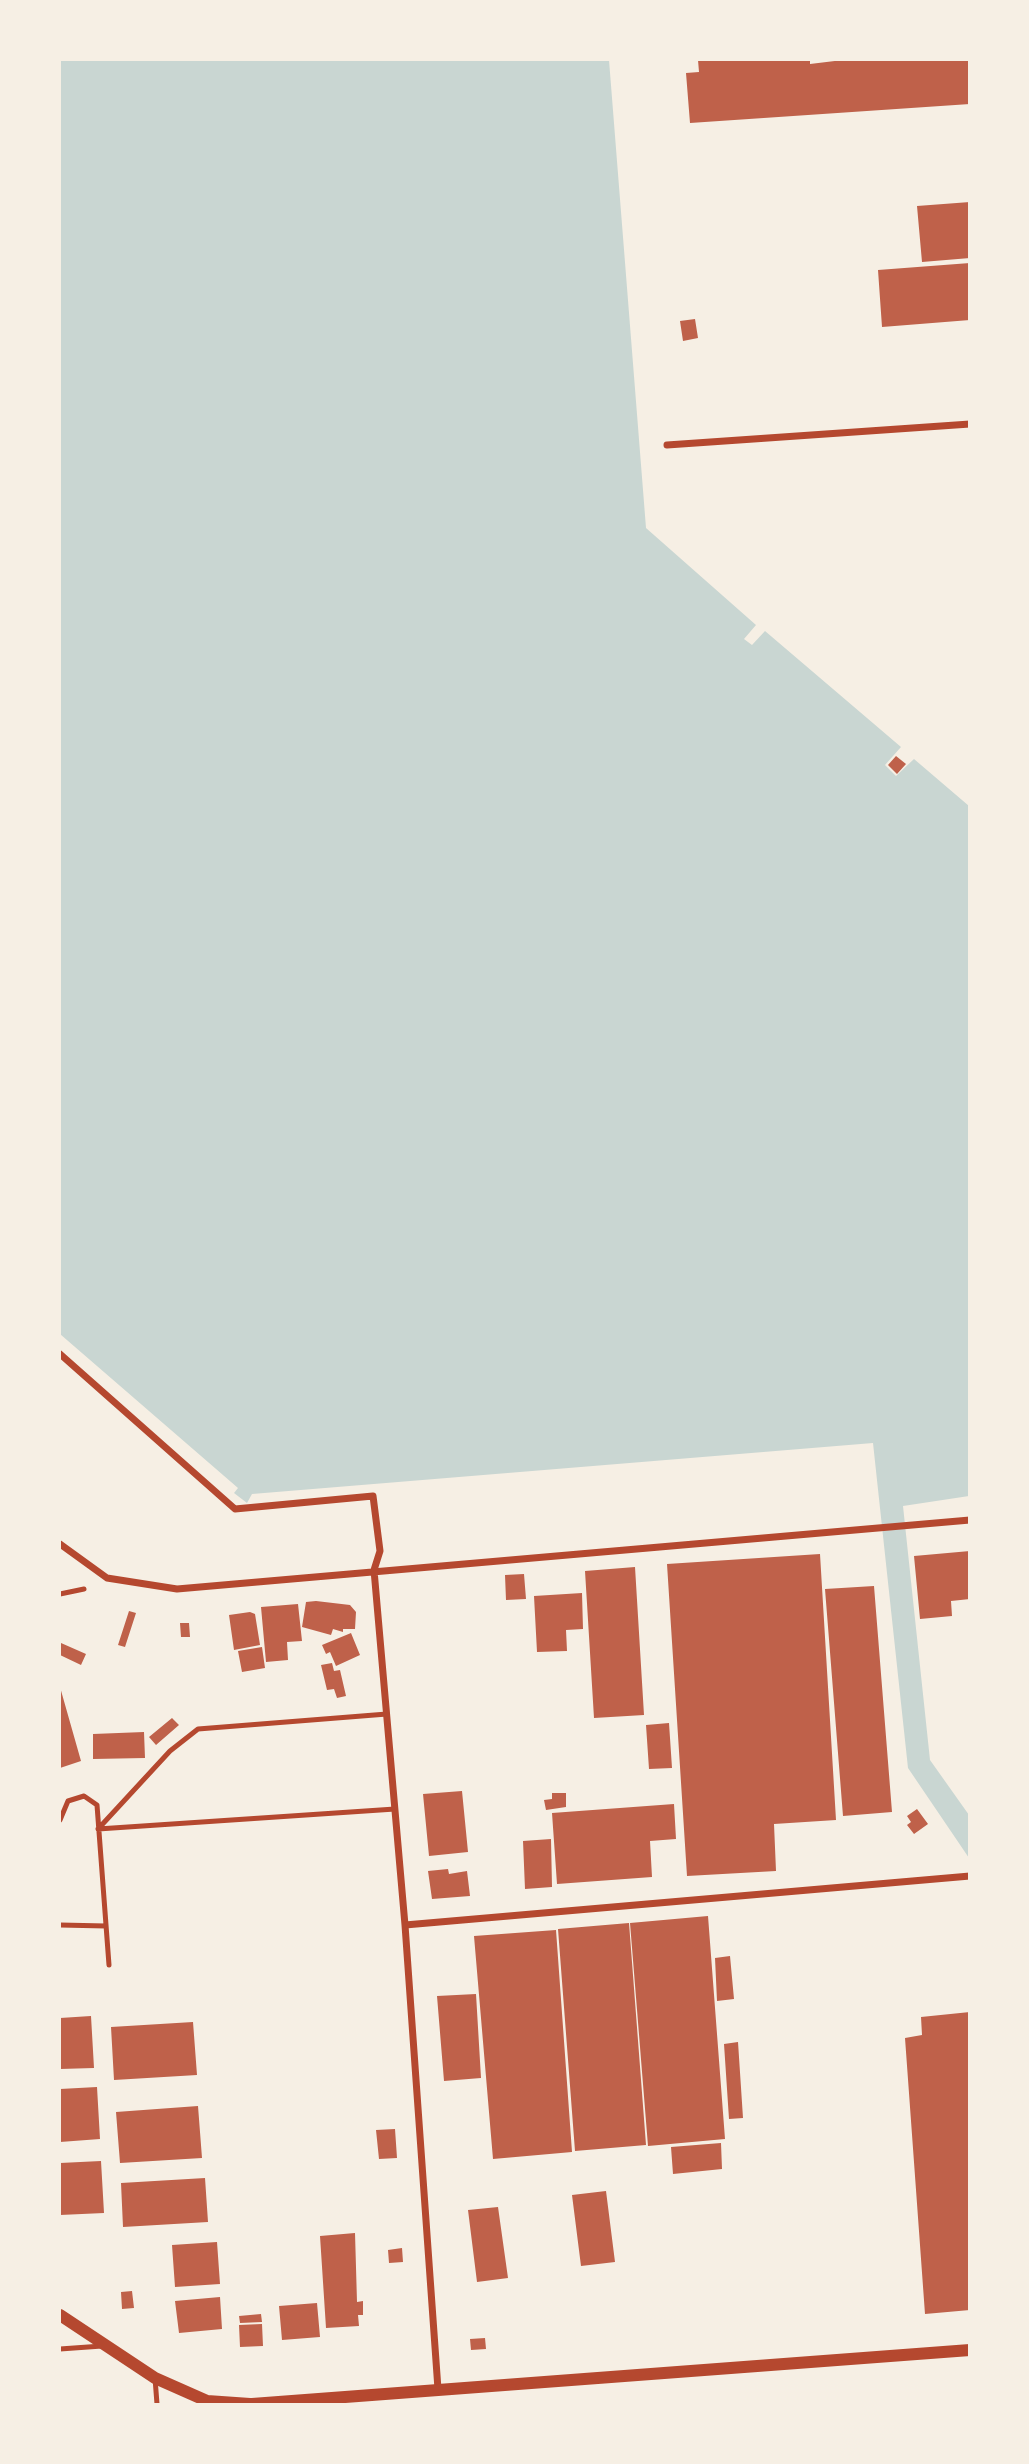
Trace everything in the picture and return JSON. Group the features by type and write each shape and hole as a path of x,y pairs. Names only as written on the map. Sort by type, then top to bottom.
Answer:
{"street":[{"path":"667,445 970,424"},
{"path":"60,1354 235,1509 373,1496 380,1551 374,1570 405,1925 438,2389"},
{"path":"60,1544 107,1578 177,1589 970,1520"},
{"path":"405,1925 970,1876"},
{"path":"60,2315 155,2378 207,2401 251,2404 970,2350"}],"lane":[{"path":"60,1594 84,1589"},
{"path":"98,1829 170,1751 198,1729 387,1714"},
{"path":"60,1820 68,1801 84,1796 97,1805 108,1965"},
{"path":"98,1829 395,1809"},
{"path":"60,1925 106,1926"},
{"path":"60,2350 106,2346"},
{"path":"155,2378 157,2404"}],"shaded area":[{"path":"60,60 609,60 646,528 756,625 744,639 752,645 765,631 901,747 885,765 896,776 914,759 969,806 969,1496 903,1506 930,1760 969,1815 969,1858 908,1768 873,1443 252,1494 247,1503 234,1493 238,1488 60,1334"}],"building":[{"path":"698,60 810,60 810,64 843,60 970,60 970,104 690,123 686,73 699,72"},
{"path":"970,202 970,258 922,262 917,206"},
{"path":"970,263 970,320 882,327 878,270"},
{"path":"695,319 698,338 683,341 680,321"},
{"path":"896,756 906,764 897,774 888,765"},
{"path":"970,1551 970,1599 951,1601 952,1616 920,1619 914,1556"},
{"path":"820,1554 836,1820 774,1824 776,1871 687,1876 667,1564"},
{"path":"635,1567 644,1715 594,1718 585,1571"},
{"path":"524,1574 526,1599 506,1600 505,1575"},
{"path":"874,1586 892,1812 843,1816 825,1589"},
{"path":"582,1593 583,1629 566,1630 567,1651 537,1652 534,1596"},
{"path":"306,1602 350,1605 356,1612 355,1629 343,1629 343,1632 333,1629 331,1635 302,1627"},
{"path":"298,1604 302,1641 287,1642 288,1660 266,1662 261,1607"},
{"path":"129,1611 136,1613 125,1647 118,1645"},
{"path":"250,1612 255,1614 260,1645 234,1650 229,1615"},
{"path":"180,1623 189,1623 190,1637 181,1637"},
{"path":"351,1633 360,1655 336,1666 330,1652 326,1654 322,1645"},
{"path":"61,1643 86,1654 81,1665 60,1655"},
{"path":"262,1647 265,1668 242,1672 238,1651"},
{"path":"332,1663 334,1671 340,1670 346,1696 337,1698 334,1689 327,1690 321,1665"},
{"path":"60,1687 81,1761 60,1768"},
{"path":"172,1718 179,1725 156,1745 149,1737"},
{"path":"669,1723 672,1768 649,1769 646,1725"},
{"path":"144,1732 145,1758 93,1759 93,1734"},
{"path":"462,1791 468,1852 429,1856 423,1794"},
{"path":"552,1793 566,1793 566,1807 546,1810 544,1800 552,1799"},
{"path":"674,1804 676,1839 650,1841 652,1877 557,1884 552,1813"},
{"path":"917,1809 928,1824 914,1834 907,1825 911,1822 907,1816"},
{"path":"551,1839 552,1887 525,1889 523,1841"},
{"path":"448,1869 449,1874 467,1871 470,1896 432,1899 428,1871"},
{"path":"708,1916 725,2139 648,2146 630,1923"},
{"path":"629,1923 646,2145 575,2151 558,1929"},
{"path":"556,1930 572,2152 493,2159 474,1936"},
{"path":"730,1956 734,1999 717,2001 715,1958"},
{"path":"476,1994 481,2078 444,2081 437,1996"},
{"path":"970,2012 970,2310 925,2314 905,2038 922,2035 921,2017"},
{"path":"91,2016 94,2068 60,2069 60,2018"},
{"path":"193,2022 197,2075 114,2080 111,2027"},
{"path":"738,2042 743,2118 729,2119 724,2044"},
{"path":"97,2087 100,2139 60,2142 60,2089"},
{"path":"198,2106 202,2158 120,2163 116,2112"},
{"path":"395,2129 397,2158 379,2159 376,2130"},
{"path":"721,2143 722,2169 673,2174 671,2147"},
{"path":"101,2161 104,2213 60,2215 60,2163"},
{"path":"205,2178 208,2222 123,2227 121,2183"},
{"path":"606,2191 615,2262 581,2266 572,2195"},
{"path":"498,2207 508,2278 477,2282 468,2210"},
{"path":"355,2233 357,2302 363,2301 363,2315 358,2315 359,2326 326,2328 320,2236"},
{"path":"217,2242 220,2284 175,2287 172,2245"},
{"path":"402,2248 403,2262 389,2263 388,2250"},
{"path":"132,2291 134,2308 122,2309 121,2292"},
{"path":"220,2297 222,2329 179,2333 175,2301"},
{"path":"317,2303 320,2337 282,2340 279,2306"},
{"path":"261,2314 262,2322 240,2323 239,2316"},
{"path":"262,2324 263,2346 240,2347 239,2325"},
{"path":"485,2338 486,2349 471,2350 470,2339"}]}
